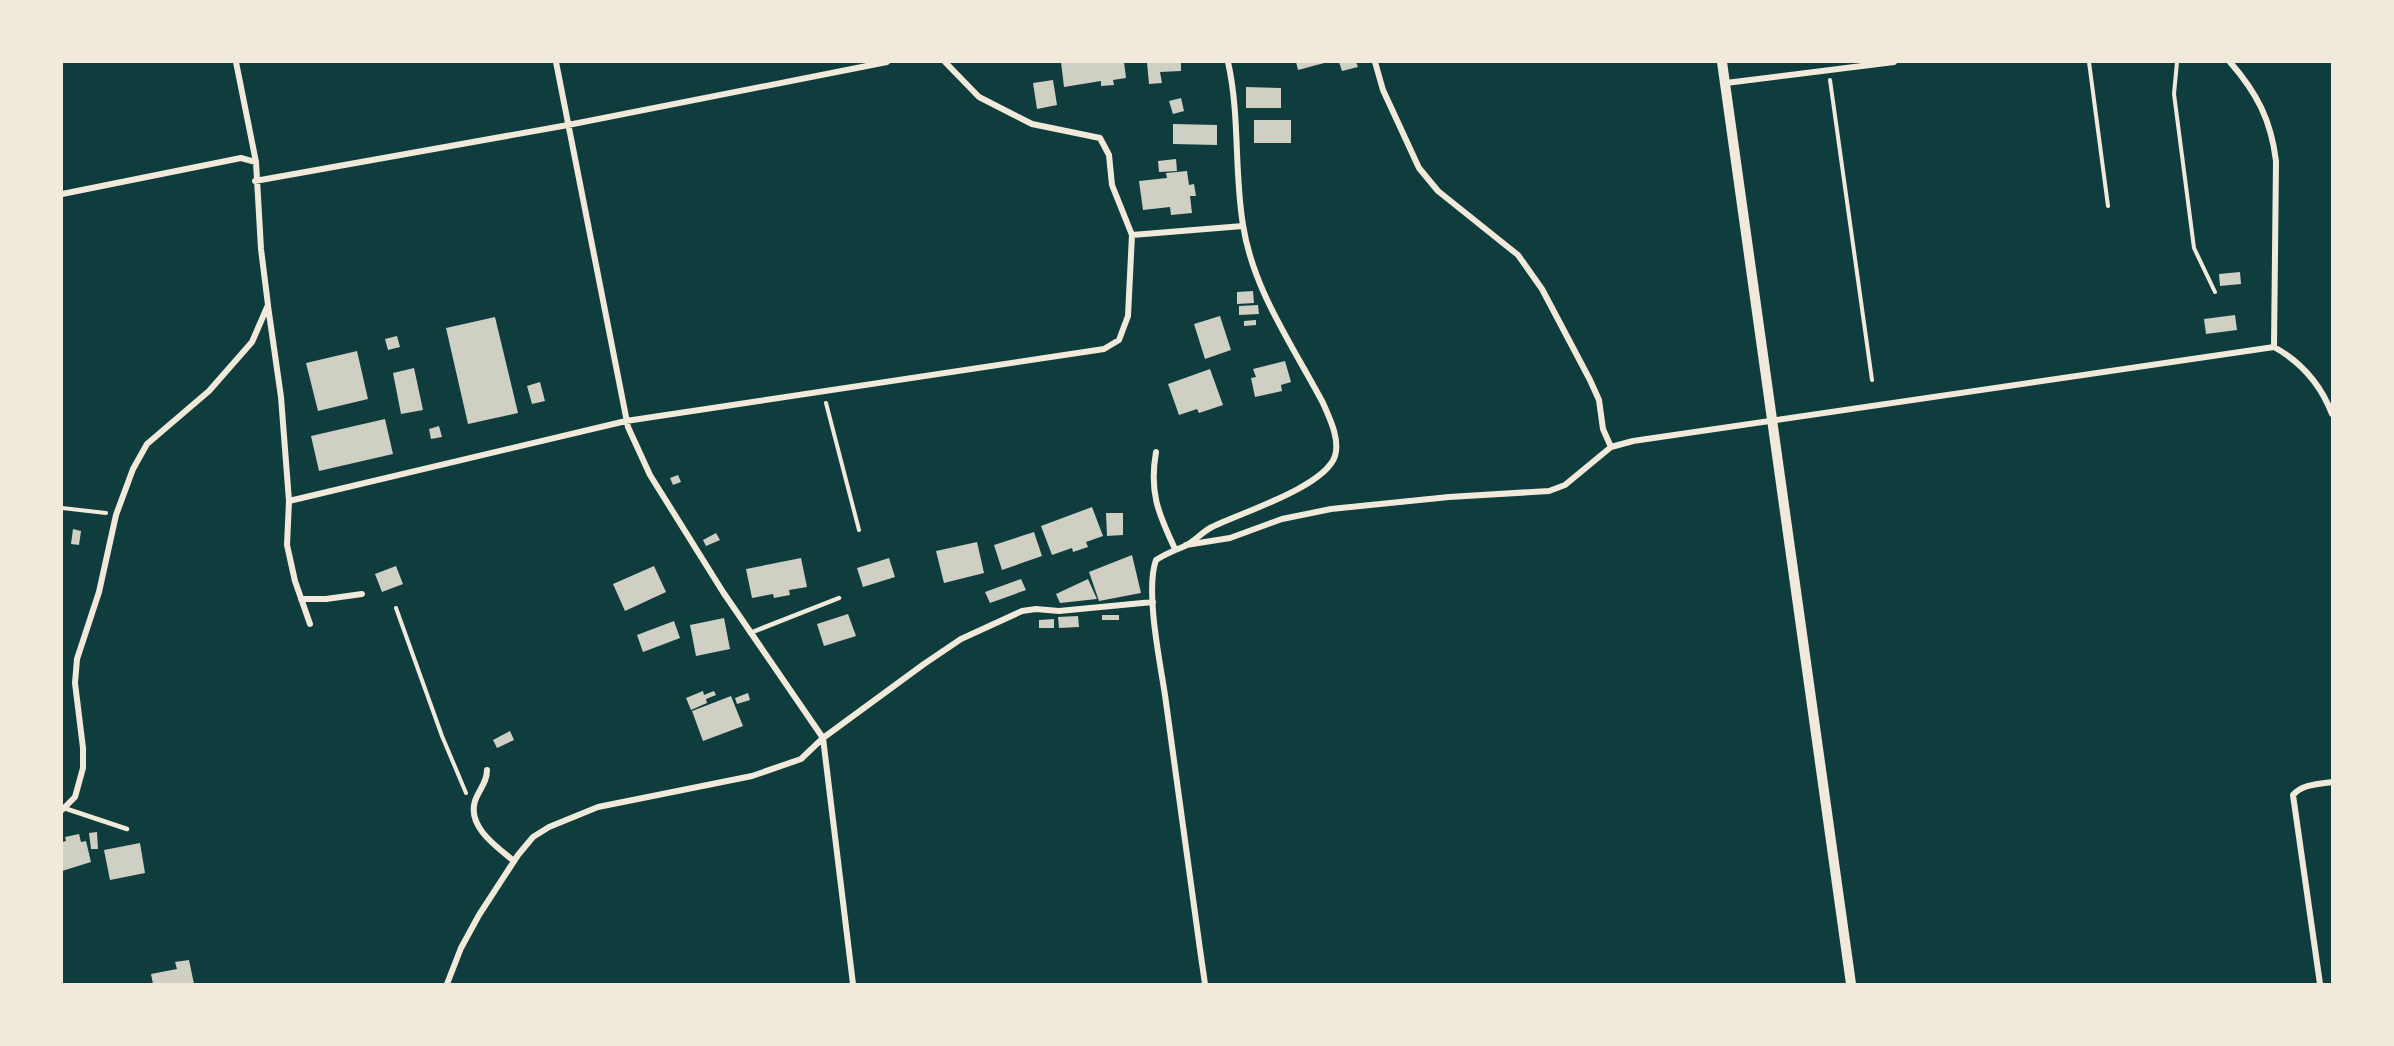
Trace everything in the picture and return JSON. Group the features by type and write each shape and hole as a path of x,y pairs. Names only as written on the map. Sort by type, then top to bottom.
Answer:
{"street":[{"path":"236,62 256,162 255,181 268,305 281,397 289,501 287,545 310,624"},
{"path":"556,62 626,421 650,475 750,633 822,738 853,984"},
{"path":"255,181 568,125 887,62"},
{"path":"289,501 626,421 1104,349 1119,340 1127,323 1132,235 1112,185 1109,155 1100,138 1032,123 979,97 945,62"},
{"path":"1186,545 1210,528 1294,491 1326,470 1335,455 1332,422 1257,279 1243,226 1234,91 1228,62"},
{"path":"1375,62 1383,90 1419,168 1438,191 1518,255 1542,290 1599,400 1603,429 1611,447"},
{"path":"1722,62 1851,984"},
{"path":"1726,83 1894,62"},
{"path":"2230,62 2257,99 2272,132 2276,161 2274,347"},
{"path":"62,194 241,158 256,162"},
{"path":"1132,235 1243,226"},
{"path":"63,809 79,788 83,768 74,671 99,592 116,515 133,469 147,444 209,391 252,342 268,305"},
{"path":"1204,984 1153,602 1153,569 1156,560 1175,549 1230,538 1282,519 1331,509 1449,497 1549,491 1564,485 1611,447 1633,441 2274,347 2308,373 2318,386 2332,414"},
{"path":"1156,452 1152,477 1157,509 1175,549"},
{"path":"301,599 326,599 362,594"},
{"path":"447,984 461,948 478,915 514,861 533,837 558,823 598,807 778,769 801,759 822,738 962,639 1022,611 1036,609 1059,611 1153,602"},
{"path":"487,770 486,782 478,794 474,819 490,841 514,861"},
{"path":"2320,984 2294,795 2298,789 2332,782"}],"lane":[{"path":"750,633 839,598"},
{"path":"63,809 127,829"}],"path":[{"path":"2090,62 2108,206"},
{"path":"2177,62 2174,94 2194,248 2215,292"},
{"path":"1829,70 1872,380"},
{"path":"822,390 859,530"},
{"path":"62,508 116,515"},
{"path":"396,608 442,736 474,811"}],"building":[{"path":"1061,62 1124,62 1126,78 1113,80 1114,85 1101,86 1101,81 1064,87"},
{"path":"1147,62 1181,62 1181,71 1160,72 1162,83 1149,84"},
{"path":"1296,62 1328,62 1298,70"},
{"path":"1339,62 1356,62 1358,67 1342,71"},
{"path":"1053,80 1057,105 1037,109 1033,83"},
{"path":"1246,87 1281,88 1281,108 1246,108"},
{"path":"1181,98 1184,111 1173,114 1169,101"},
{"path":"1254,120 1291,120 1291,143 1254,143"},
{"path":"1173,124 1217,125 1217,145 1173,144"},
{"path":"1176,159 1177,171 1159,172 1158,161"},
{"path":"1187,171 1189,185 1194,184 1196,196 1190,196 1192,213 1171,215 1170,207 1143,210 1139,181 1167,178 1166,173"},
{"path":"2240,272 2241,284 2220,286 2219,274"},
{"path":"1253,291 1254,303 1237,304 1237,292"},
{"path":"1258,305 1259,314 1239,315 1239,306"},
{"path":"2235,315 2237,330 2206,334 2204,319"},
{"path":"1220,316 1231,350 1205,359 1194,324"},
{"path":"495,317 518,413 468,424 446,328"},
{"path":"1256,320 1256,325 1244,326 1244,321"},
{"path":"397,336 400,347 388,350 385,339"},
{"path":"357,351 368,399 318,411 306,363"},
{"path":"1285,361 1291,382 1281,385 1282,391 1255,397 1251,378 1256,377 1253,369"},
{"path":"414,368 423,410 401,414 393,373"},
{"path":"1210,369 1223,405 1199,413 1197,409 1179,415 1168,384"},
{"path":"540,382 545,401 532,404 527,386"},
{"path":"385,419 393,454 319,471 311,436"},
{"path":"439,426 442,437 431,439 429,429"},
{"path":"678,475 681,482 673,485 670,478"},
{"path":"1092,507 1103,536 1086,542 1088,547 1073,552 1072,548 1052,555 1041,526"},
{"path":"1106,513 1123,513 1123,535 1107,536"},
{"path":"73,529 81,531 79,545 71,544"},
{"path":"1034,532 1042,556 1002,570 994,545"},
{"path":"716,533 720,540 706,546 703,540"},
{"path":"977,542 984,573 944,583 936,551"},
{"path":"1132,555 1141,593 1099,601 1089,572"},
{"path":"801,558 807,587 789,590 790,595 774,598 773,594 752,598 746,569"},
{"path":"889,558 895,577 863,587 857,568"},
{"path":"396,566 403,584 382,592 375,574"},
{"path":"654,566 666,592 625,611 613,584"},
{"path":"1021,579 1026,590 990,603 985,592"},
{"path":"1088,579 1097,599 1060,603 1056,594"},
{"path":"848,614 856,636 824,646 817,624"},
{"path":"1102,615 1119,615 1119,620 1102,620"},
{"path":"1078,616 1079,627 1059,628 1058,617"},
{"path":"724,618 730,649 696,656 690,625"},
{"path":"1054,619 1054,628 1039,628 1039,620"},
{"path":"674,621 680,638 643,652 637,635"},
{"path":"703,691 704,695 714,691 716,695 706,699 707,703 691,710 686,698"},
{"path":"748,693 750,700 737,704 735,698"},
{"path":"731,696 743,726 703,741 692,711"},
{"path":"510,731 514,740 497,748 493,740"},
{"path":"97,832 98,849 91,849 89,833"},
{"path":"79,834 81,842 86,841 91,862 62,871 62,842 66,841 65,837"},
{"path":"140,843 145,873 110,880 104,850"},
{"path":"189,960 194,984 153,984 151,974 177,969 175,962"}]}
